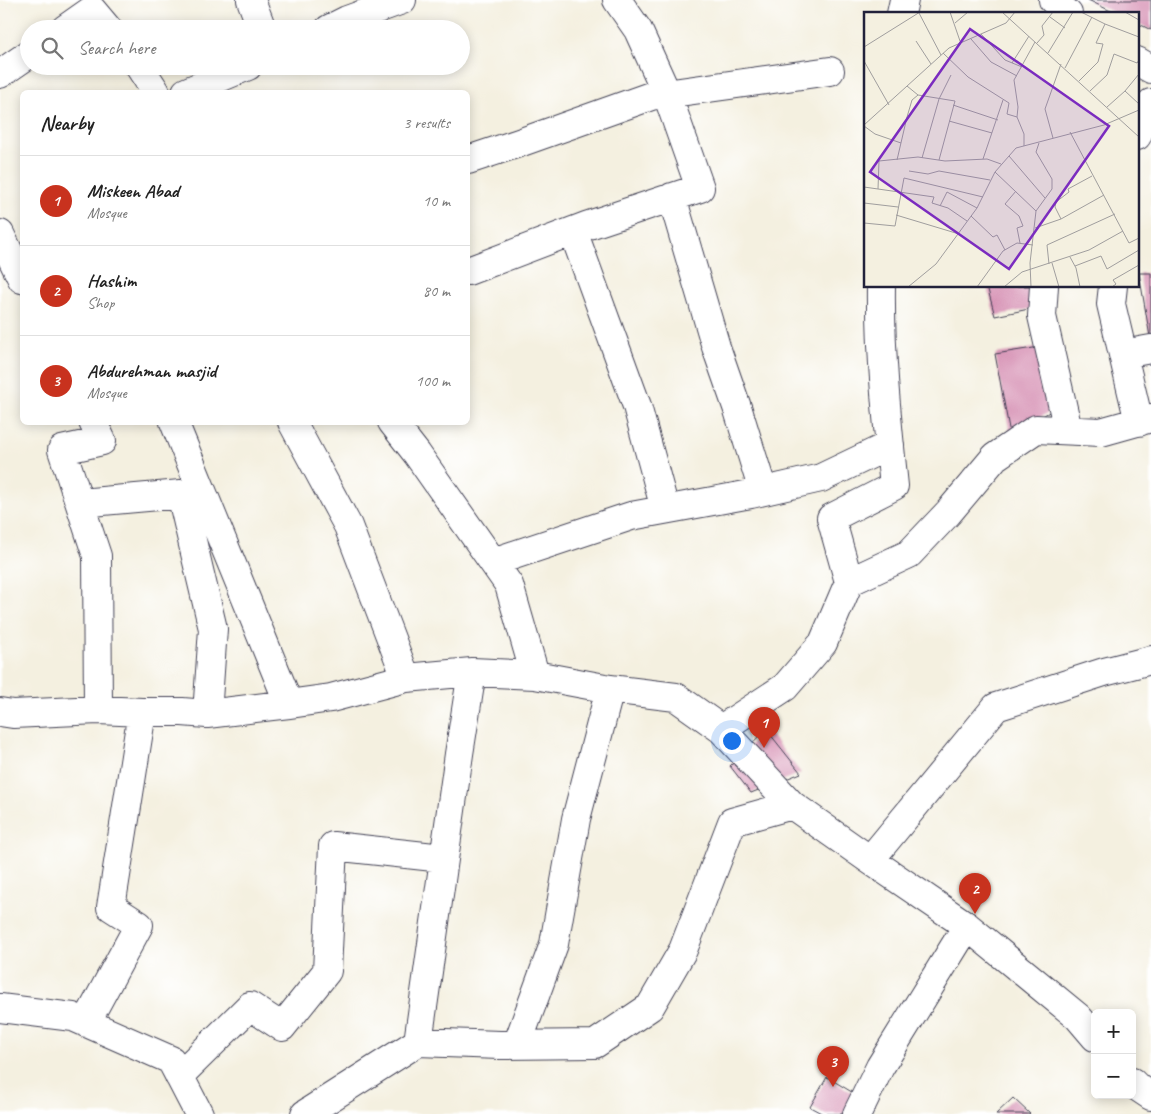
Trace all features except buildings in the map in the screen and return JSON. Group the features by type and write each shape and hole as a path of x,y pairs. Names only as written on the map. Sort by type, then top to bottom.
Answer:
{"street":[{"path":"251,0 259,20"},
{"path":"347,20 402,0"},
{"path":"470,270 572,231 700,188 667,94 638,30 617,0"},
{"path":"1053,0 1066,12"},
{"path":"78,20 92,10 100,20"},
{"path":"0,74 20,60"},
{"path":"1138,62 1151,69"},
{"path":"470,159 519,144 651,96 830,71"},
{"path":"145,75 155,90"},
{"path":"191,90 227,75"},
{"path":"1138,134 1151,103"},
{"path":"672,197 716,347 763,491"},
{"path":"572,231 637,406 665,509"},
{"path":"7,238 20,274"},
{"path":"721,729 785,687 823,643 849,582 831,518 894,486 880,327 881,288"},
{"path":"1044,288 1042,316 1068,430"},
{"path":"849,582 909,554 948,512 994,457 1036,429 1101,432 1145,420 1123,354 1111,304 1113,288"},
{"path":"1123,354 1151,348"},
{"path":"94,425 102,440 62,450 97,556 98,710"},
{"path":"175,425 289,704"},
{"path":"294,425 348,526 406,678"},
{"path":"394,425 417,454 509,585 535,675"},
{"path":"493,562 630,516 821,478 890,445"},
{"path":"80,503 181,494 213,629 207,714"},
{"path":"870,860 996,707 1104,672 1151,660"},
{"path":"418,1042 443,858 472,672"},
{"path":"0,712 13,714 98,710 207,714 331,698 406,678 472,672 535,675 610,689 676,697 721,729 792,804 966,926 1078,1017 1091,1032"},
{"path":"517,1045 554,944 576,819 610,689"},
{"path":"86,1023 139,925 111,908 142,712"},
{"path":"320,1111 418,1042 517,1045 595,1044 650,1006 683,950 732,822 792,804"},
{"path":"179,1076 250,1006 282,1027 327,971 333,846 443,858"},
{"path":"857,1114 880,1068 966,926"},
{"path":"0,1008 73,1017 171,1060 200,1114"},
{"path":"1136,1086 1151,1096"}],"place":[{"name":"Miskeen Abad","path":"764,748"},
{"name":"Hashim","path":"975,914"},
{"name":"Abdurehman masjid","path":"833,1087"}]}
